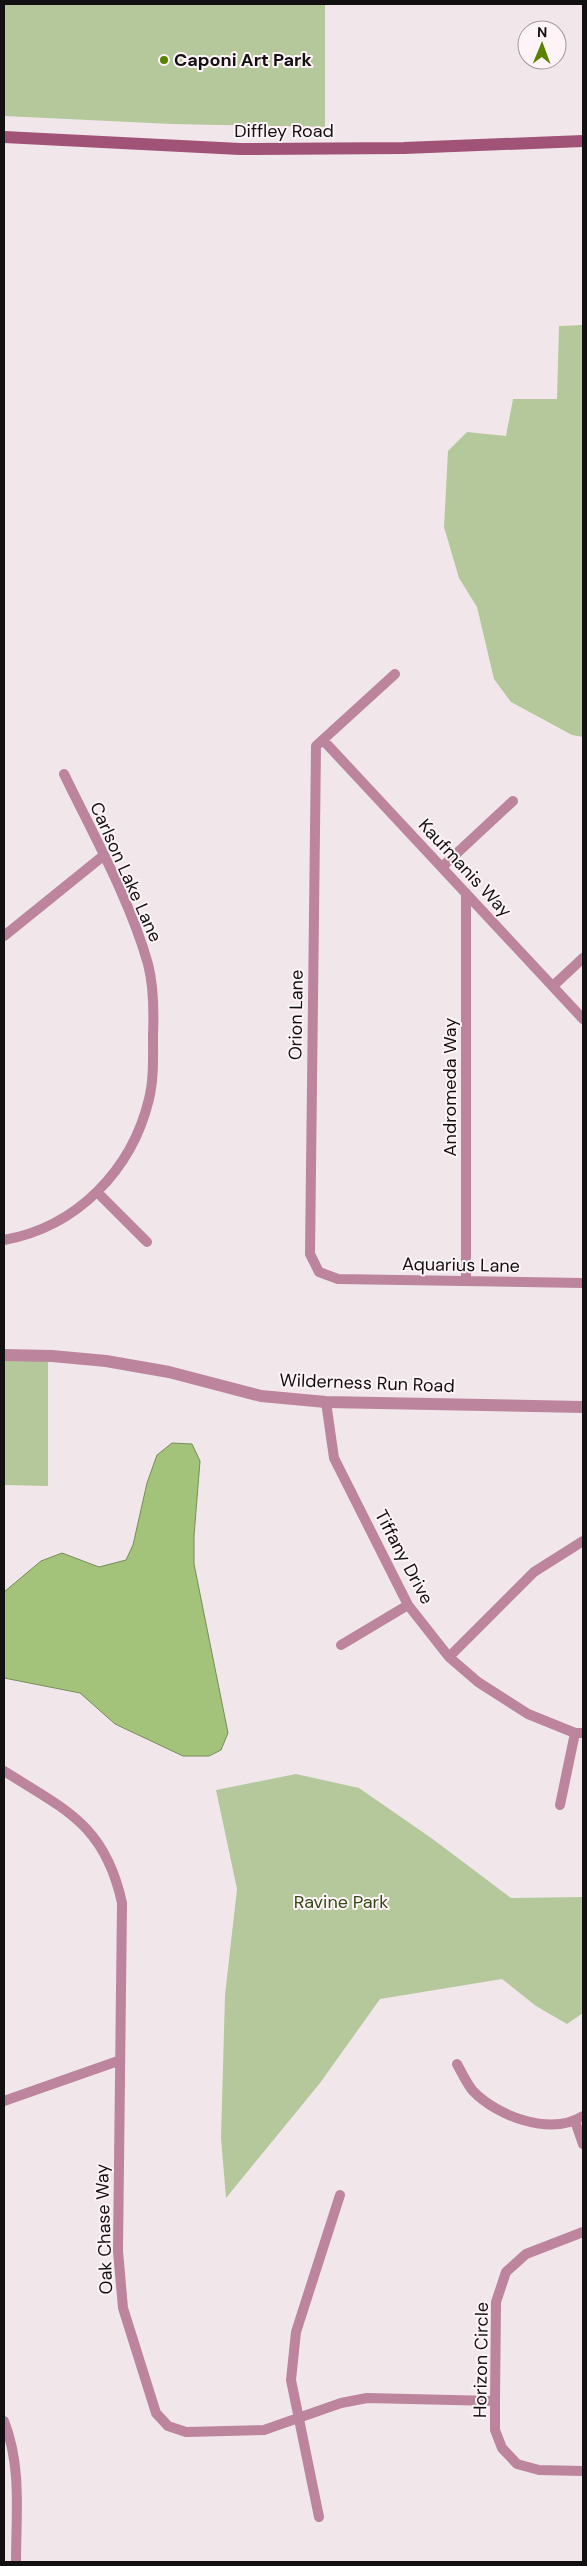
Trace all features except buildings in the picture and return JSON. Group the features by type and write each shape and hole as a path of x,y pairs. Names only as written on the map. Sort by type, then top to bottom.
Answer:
{"main road":[{"name":"Diffley Road","path":"4,137 240,149 404,148 583,141"}],"street":[{"path":"324,740 395,674"},
{"name":"Kaufmanis Way","path":"324,740 583,1019"},
{"name":"Orion Lane","path":"324,740 316,746 310,1254 319,1272 338,1279"},
{"name":"Carlson Lake Lane","path":"4,1240 45,1228 73,1213 98,1193 124,1161 139,1132 150,1098 153,1063 154,1002 148,966 138,935 64,774"},
{"path":"442,867 513,801"},
{"path":"4,936 103,856"},
{"name":"Andromeda Way","path":"466,893 466,1281"},
{"path":"553,986 583,958"},
{"path":"98,1193 147,1242"},
{"name":"Aquarius Lane","path":"338,1279 583,1283"},
{"name":"Wilderness Run Road","path":"4,1356 52,1356 106,1361 169,1372 260,1396 326,1402 583,1407"},
{"name":"Tiffany Drive","path":"326,1402 334,1458 408,1605 449,1657 478,1682 528,1714 579,1733"},
{"path":"449,1657 534,1572 583,1541"},
{"path":"341,1644 408,1605"},
{"path":"560,1805 579,1733"},
{"name":"Oak Chase Way","path":"4,1771 71,1813 102,1847 116,1874 122,1903 118,2060 118,2251 123,2308 156,2413 168,2426 186,2432 264,2430 341,2403 367,2398 495,2401"},
{"path":"4,2101 118,2060"},
{"path":"457,2064 473,2091 507,2116 542,2124 579,2118 583,2144"},
{"path":"319,2517 291,2380 296,2332 340,2195"},
{"name":"Horizon Circle","path":"583,2232 526,2254 506,2272 496,2302 495,2401 495,2430 502,2448 517,2464 539,2470 583,2471"},
{"path":"4,2421 9,2435 17,2481 16,2562"}],"green space":[{"name":"Caponi Art Park","path":"4,4 325,4 325,127 172,124 4,116"},
{"path":"583,325 583,737 572,735 511,702 494,679 477,607 459,578 444,527 448,451 467,432 506,436 513,399 557,399 559,326"},
{"path":"4,1355 48,1356 48,1486 4,1485"},
{"name":"Ravine Park","path":"296,1774 359,1788 434,1840 511,1898 583,1897 583,2013 567,2024 536,2006 502,1979 380,1999 320,2083 226,2198 221,2138 225,1995 237,1889 216,1790"}],"shaded area":[{"path":"172,1443 192,1444 200,1461 194,1536 194,1564 228,1733 221,1750 209,1756 183,1756 115,1724 80,1693 4,1678 4,1592 41,1561 62,1553 99,1567 126,1560 133,1545 147,1483 157,1455"}],"place":[{"name":"Caponi Art Park","path":"164,60"}]}
